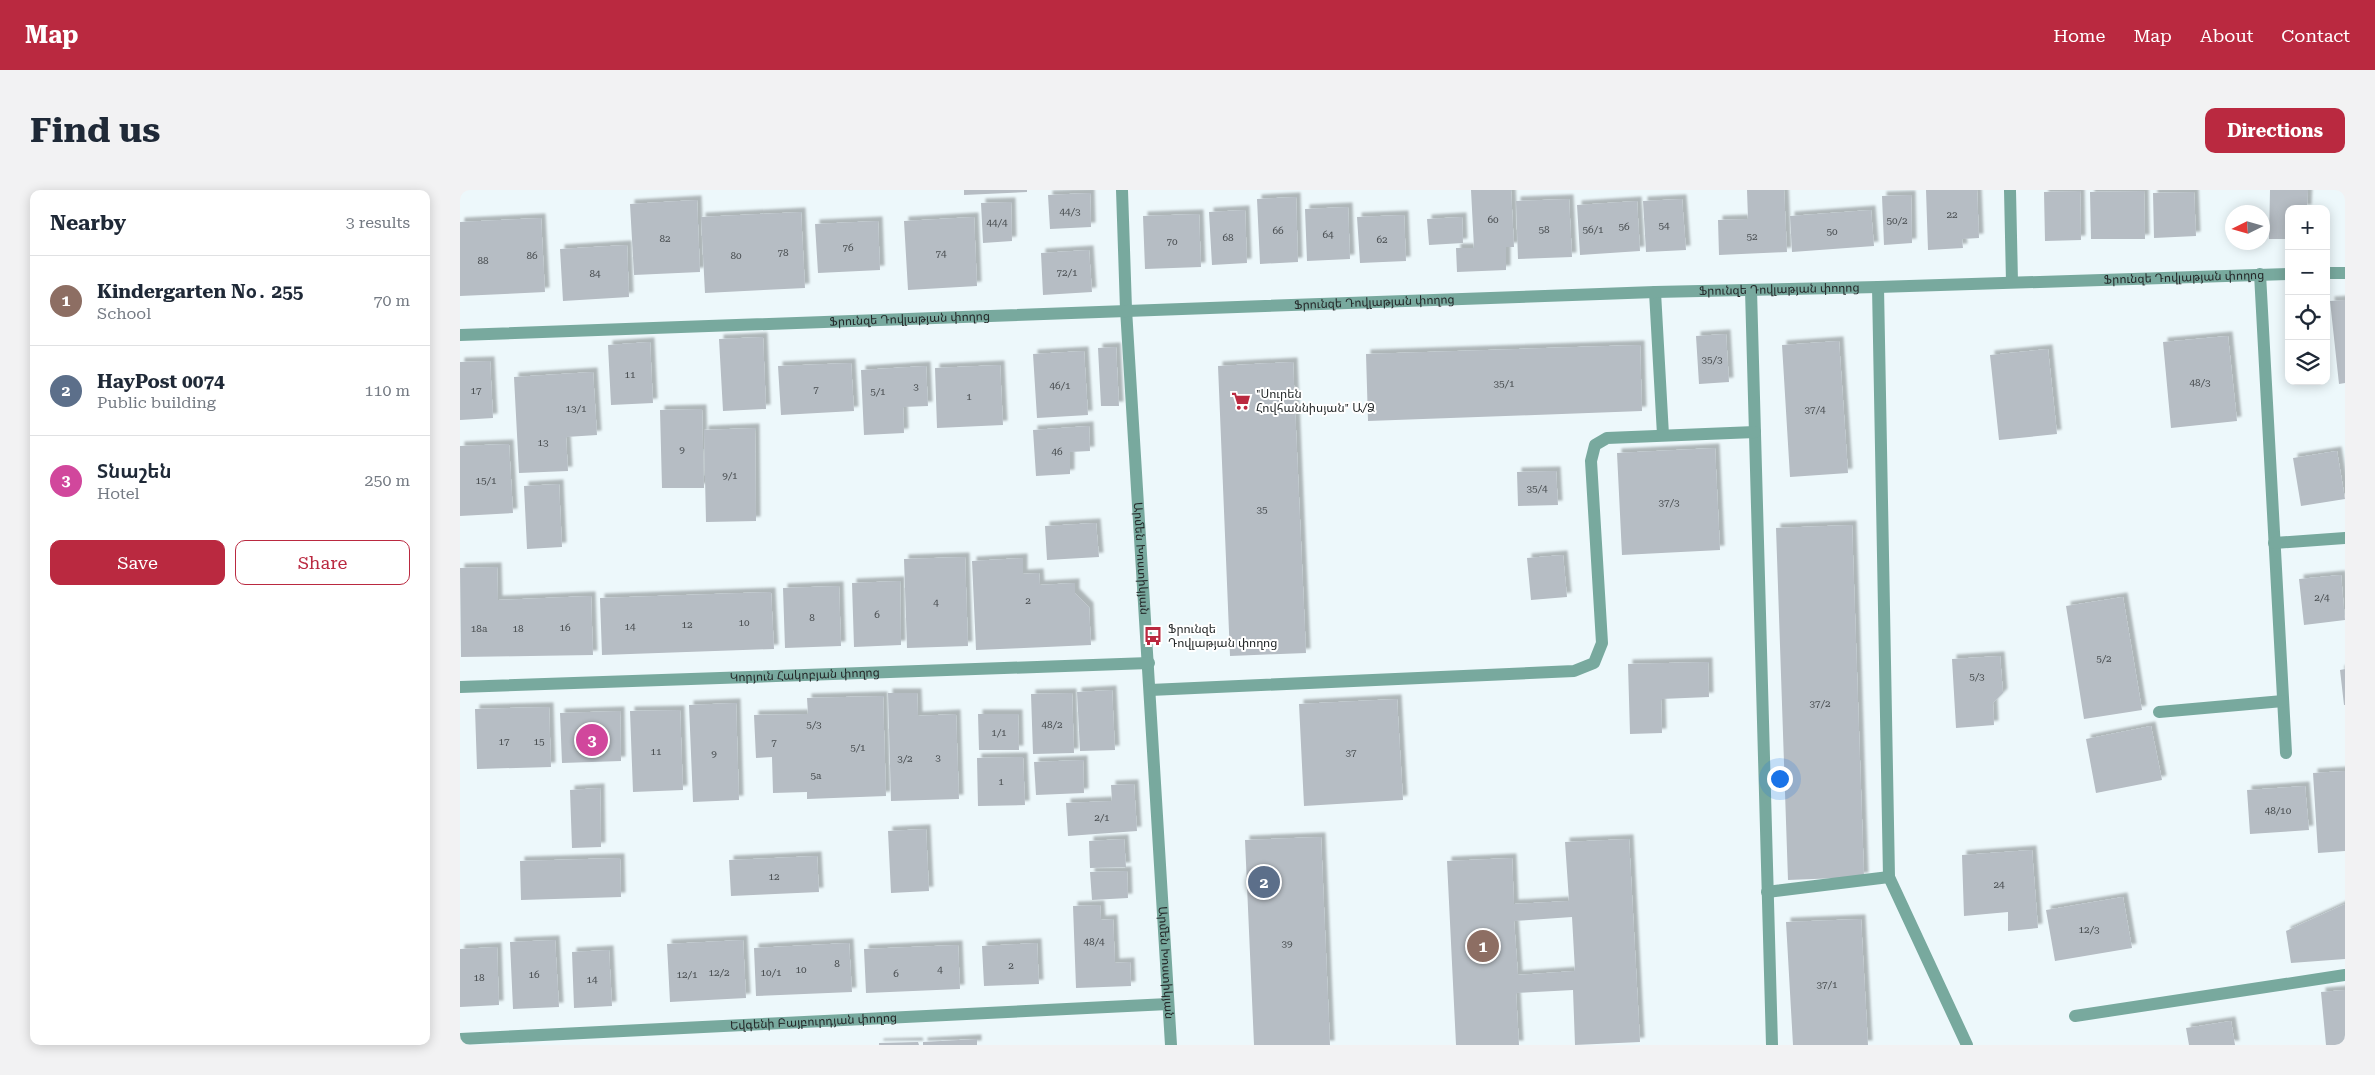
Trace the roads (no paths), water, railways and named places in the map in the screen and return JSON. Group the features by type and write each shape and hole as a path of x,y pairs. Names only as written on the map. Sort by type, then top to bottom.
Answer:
{"street":[{"name":"Արմեն Խոստիկյան","path":"1122,190 1126,309 1171,1045"},
{"path":"2010,190 2012,282"},
{"path":"2330,273 2345,273"},
{"path":"2260,274 2286,753"},
{"name":"Ֆրունզե Դովլաթյան փողոց","path":"460,335 1126,309 2285,274"},
{"path":"1878,287 1889,877 1967,1045"},
{"path":"1751,290 1772,1045"},
{"path":"1655,292 1663,434"},
{"path":"1150,690 1574,671 1594,663 1602,643 1591,461 1595,445 1608,438 1663,434 1755,432"},
{"path":"2274,543 2345,538"},
{"name":"Կորյուն Հակոբյան փողոց","path":"460,687 1149,663"},
{"path":"2159,712 2283,701"},
{"path":"1767,892 1889,877"},
{"path":"2075,1016 2345,975"},
{"name":"Եվգենի Բայբուրդյան փողոց","path":"460,1039 1168,1004"}],"place":[{"name":"\"Սուրեն Հովհաննիսյան\" Ա/Ձ","path":"1241,401"},
{"name":"Ֆրունզե Դովլաթյան փողոց","path":"1153,636"},
{"name":"Տնաշեն","path":"592,740"},
{"name":"HayPost 0074","path":"1264,882"},
{"name":"Kindergarten Nօ․ 255","path":"1483,946"}]}
